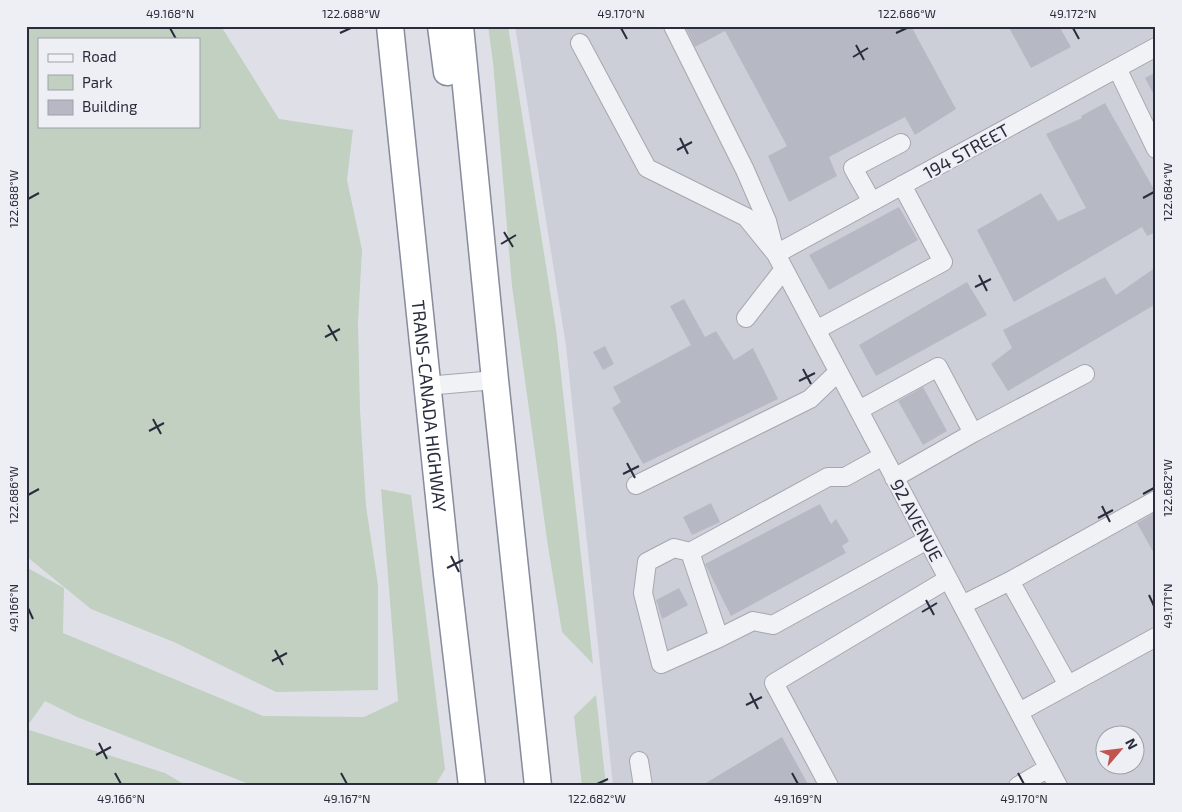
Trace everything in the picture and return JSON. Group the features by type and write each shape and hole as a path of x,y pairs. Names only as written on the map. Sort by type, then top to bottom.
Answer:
{"highway":[{"name":"TRANS-CANADA HIGHWAY","path":"390,26 426,386 472,786"},
{"path":"441,26 465,200 492,352"},
{"path":"460,26 538,786"}],"street":[{"path":"672,26 745,170 767,221 776,254"},
{"path":"580,43 647,168 746,217 776,254"},
{"name":"194 STREET","path":"776,254 1156,47"},
{"path":"1117,68 1156,149"},
{"path":"872,202 853,168 901,143"},
{"path":"816,330 943,262 902,185"},
{"name":"92 AVENUE","path":"776,254 1058,786"},
{"path":"746,318 784,269"},
{"path":"859,410 938,367 973,433"},
{"path":"636,485 810,399 838,372"},
{"path":"894,478 973,433 1085,374"},
{"path":"426,386 495,380"},
{"path":"883,456 845,477 828,477 690,552 674,548 647,562 643,593 661,664 753,621 773,625 928,540"},
{"path":"962,606 1156,500"},
{"path":"690,552 719,638"},
{"path":"829,786 774,683 948,579"},
{"path":"1010,581 1068,685"},
{"path":"1019,712 1156,637"},
{"path":"639,761 643,786"},
{"path":"1018,786 1048,768"}],"shaded area":[{"path":"515,26 1156,26 1156,786 613,786 566,346"}],"green space":[{"path":"26,26 221,26 279,119 353,130 347,180 362,250 358,323 360,410 366,506 378,585 378,690 276,692 174,642 91,609 26,556"},
{"path":"488,26 508,26 556,329 593,664 562,632 547,540 512,286 493,62"},
{"path":"381,489 411,495 445,769 435,786 254,786 77,717 45,701 26,728 26,567 64,588 63,633 263,716 364,717 398,701"},
{"path":"596,695 606,786 582,786 574,716"},
{"path":"26,729 165,773 187,786 26,786"}],"building":[{"path":"685,26 911,26 956,109 915,135 905,117 829,157 837,176 789,202 768,156 787,146 725,31 695,47"},
{"path":"1008,26 1059,26 1071,47 1031,68"},
{"path":"1156,72 1156,99 1145,78"},
{"path":"1105,103 1156,193 1156,232 1147,236 1142,227 1014,302 977,230 1041,193 1058,221 1086,208 1046,134 1082,118 1081,116"},
{"path":"899,207 918,240 829,290 809,255"},
{"path":"1156,267 1156,304 1008,391 991,364 1012,348 1003,330 1105,277 1116,295"},
{"path":"967,282 987,315 876,376 859,345"},
{"path":"684,299 705,337 716,331 734,360 753,348 778,399 643,464 612,408 621,402 613,387 691,345 670,306"},
{"path":"605,346 614,364 603,370 593,352"},
{"path":"923,387 947,431 923,445 898,401"},
{"path":"711,503 720,522 692,535 683,517"},
{"path":"820,504 831,524 836,519 849,541 842,546 846,553 731,616 705,564"},
{"path":"1156,512 1156,557 1137,523"},
{"path":"679,588 688,605 662,619 656,600"},
{"path":"782,737 809,786 701,786"}]}
